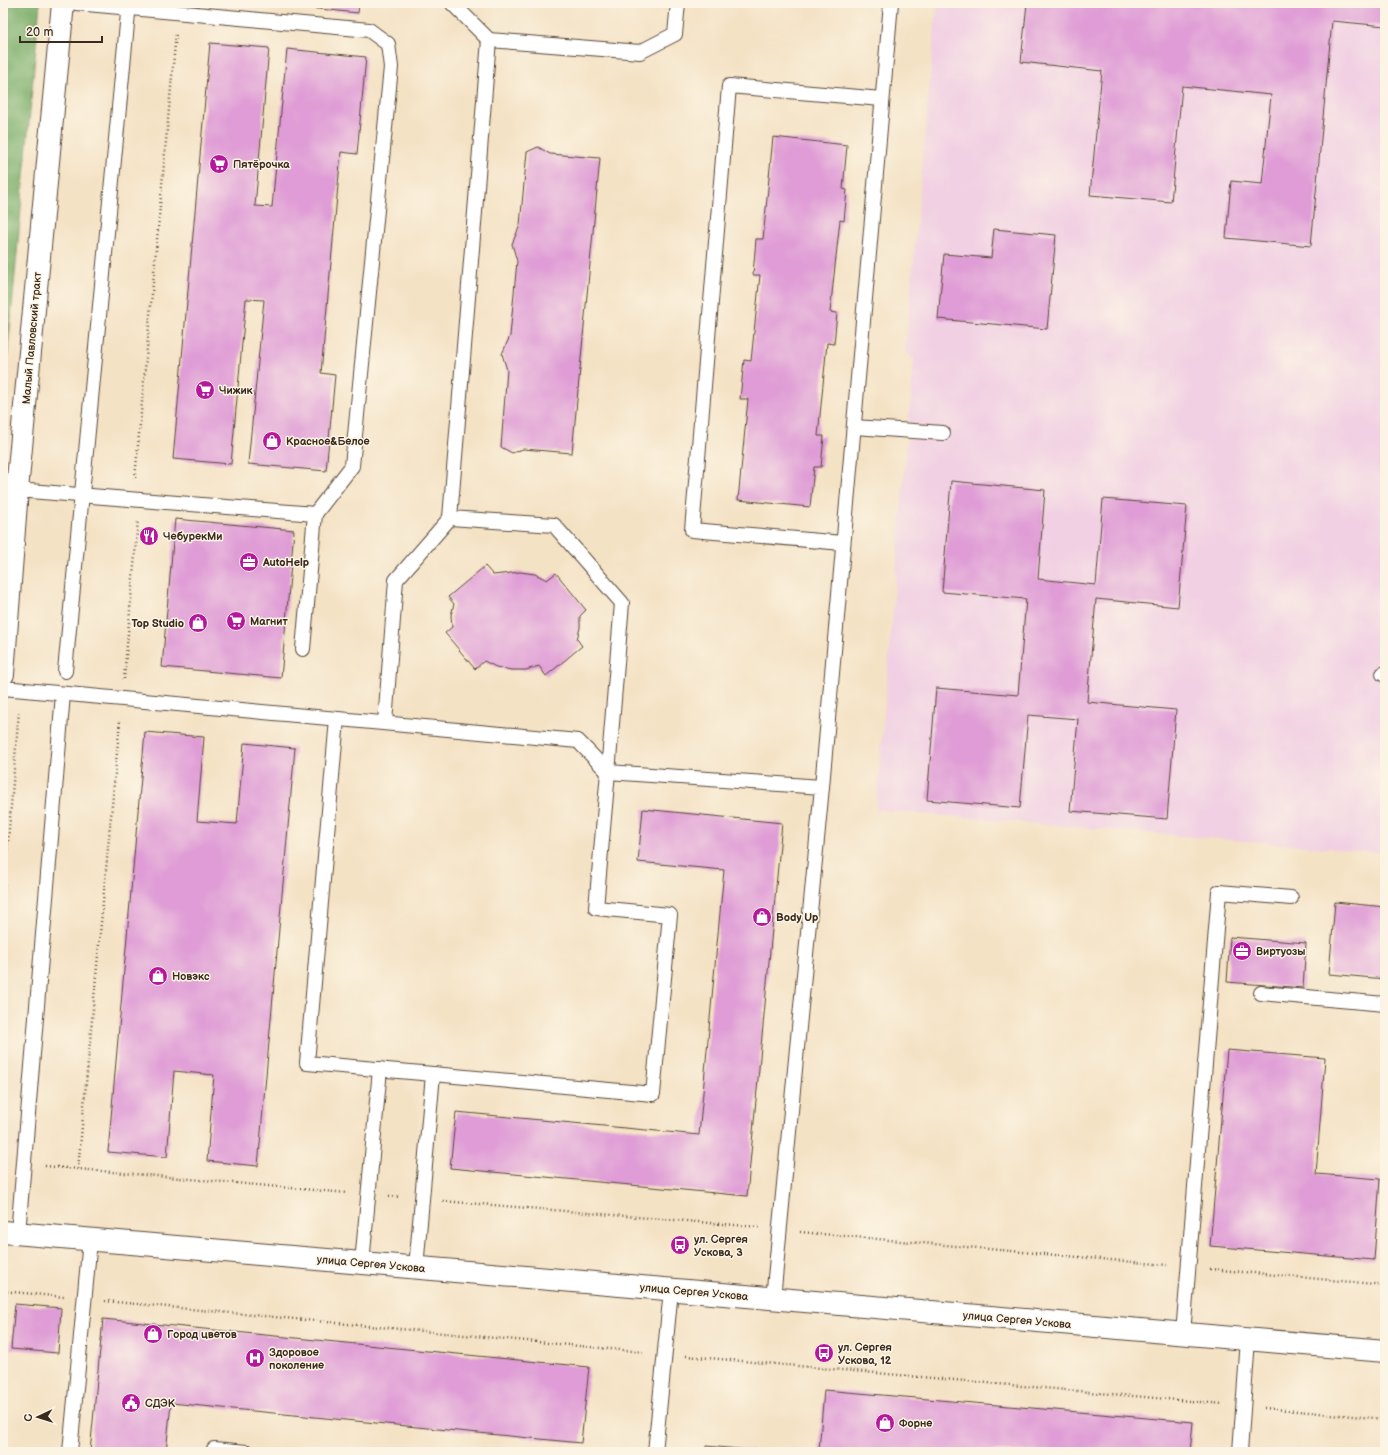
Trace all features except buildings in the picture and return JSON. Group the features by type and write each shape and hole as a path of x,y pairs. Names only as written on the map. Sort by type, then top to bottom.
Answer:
{"street":[{"name":"Малый Павловский тракт","path":"3,674 17,490 63,3"},
{"name":"улица Сергея Ускова","path":"10,1233 1385,1351"}],"lane":[{"path":"76,3 129,5 193,14 369,30 388,44 391,67 352,466 315,514 303,649"},
{"path":"452,3 489,40 640,52 675,34 678,3"},
{"path":"774,1298 822,787 891,3"},
{"path":"65,671 129,5"},
{"path":"385,723 396,580 450,518 489,40"},
{"path":"843,543 692,530 727,110 730,86 882,99"},
{"path":"854,427 943,433"},
{"path":"17,490 315,514"},
{"path":"337,719 307,1063 653,1094 670,915 596,908 622,603 554,525 450,518"},
{"path":"3,688 578,741 608,772 822,787"},
{"path":"10,1233 63,694"},
{"path":"1183,1334 1219,892 1291,898"},
{"path":"1261,993 1385,1004"},
{"path":"362,1263 380,1069"},
{"path":"416,1268 433,1074"},
{"path":"70,1452 90,1240"},
{"path":"655,1452 671,1290"},
{"path":"1240,1452 1248,1339"},
{"path":"214,1452 214,1449 246,1452"}],"path":[{"path":"78,1169 140,501 134,474 176,34 193,14"},
{"path":"780,1230 1385,1285"},
{"path":"3,1291 665,1354 1385,1419"}],"shaded area":[{"path":"937,3 1385,3 1385,853 876,810 914,359 905,352"}],"green space":[{"path":"3,3 40,3 3,405"}],"place":[{"name":"Пятёрочка","path":"219,164"},
{"name":"Чижик","path":"205,390"},
{"name":"Красное&Белое","path":"272,441"},
{"name":"ЧебурекМи","path":"149,536"},
{"name":"AutoHelp","path":"249,562"},
{"name":"Магнит","path":"236,621"},
{"name":"Top Studio","path":"198,623"},
{"name":"Body Up","path":"762,917"},
{"name":"Виртуозы","path":"1242,951"},
{"name":"Новэкс","path":"158,976"},
{"name":"ул. Сергея Ускова, 3","path":"680,1245"},
{"name":"Город цветов","path":"153,1334"},
{"name":"ул. Сергея Ускова, 12","path":"824,1353"},
{"name":"Здоровое поколение","path":"255,1358"},
{"name":"СДЭК","path":"131,1403"},
{"name":"Форне","path":"885,1423"}]}
